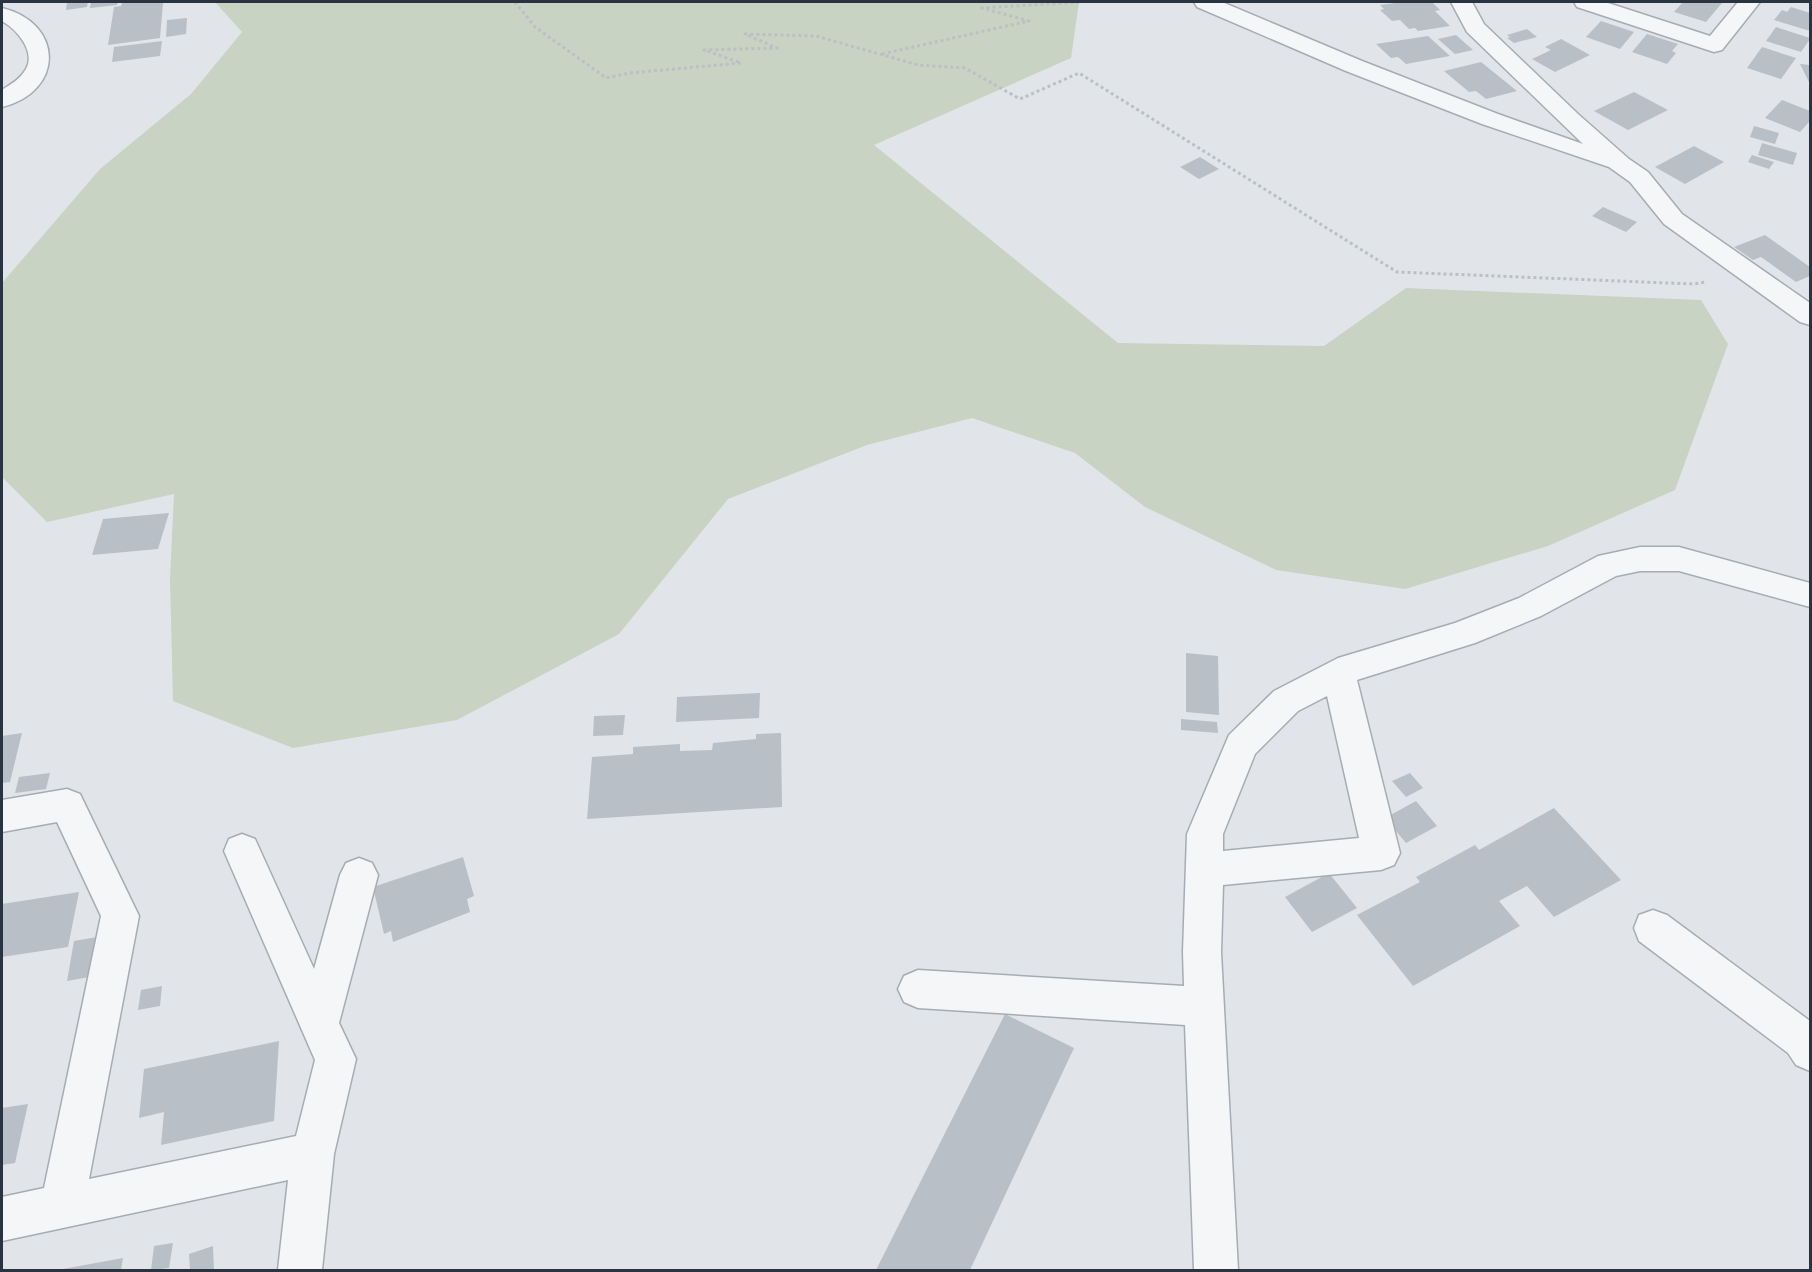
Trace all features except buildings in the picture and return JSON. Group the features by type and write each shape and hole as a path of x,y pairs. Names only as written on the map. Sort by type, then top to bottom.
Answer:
{"street":[{"path":"1205,2 1396,83 1490,119 1620,164"},
{"path":"1462,2 1475,27 1620,164 1639,177 1673,219 1810,316"},
{"path":"1585,2 1714,45 1749,2"},
{"path":"2,14 12,17 26,28 40,49 41,65 27,85 2,100"},
{"path":"1216,1270 1202,952 1205,834 1241,745 1286,701 1350,668 1463,634 1530,607 1610,565 1640,560 1679,559 1810,595"},
{"path":"1204,870 1381,853 1339,674"},
{"path":"2,816 67,805 120,916 62,1208"},
{"path":"242,851 336,1059 313,1154 300,1270"},
{"path":"319,1024 359,875"},
{"path":"1653,928 1802,1039 1810,1051"},
{"path":"918,989 1204,1007"},
{"path":"2,1219 313,1154"}],"path":[{"path":"515,2 535,27 606,78 630,73 741,63 704,50 777,48 745,34 816,36 918,65 965,68 1020,99 1079,73 1397,272 1693,284"},
{"path":"881,55 1029,21 982,8 1080,2"}],"green space":[{"path":"215,2 1079,2 1071,58 874,145 1118,343 1324,346 1406,288 1701,300 1728,344 1675,490 1548,546 1405,589 1276,570 1145,507 1075,453 972,418 867,445 728,499 619,634 457,720 293,748 173,701 170,579 174,494 47,522 2,477 2,283 100,169 191,94 242,32"}]}
